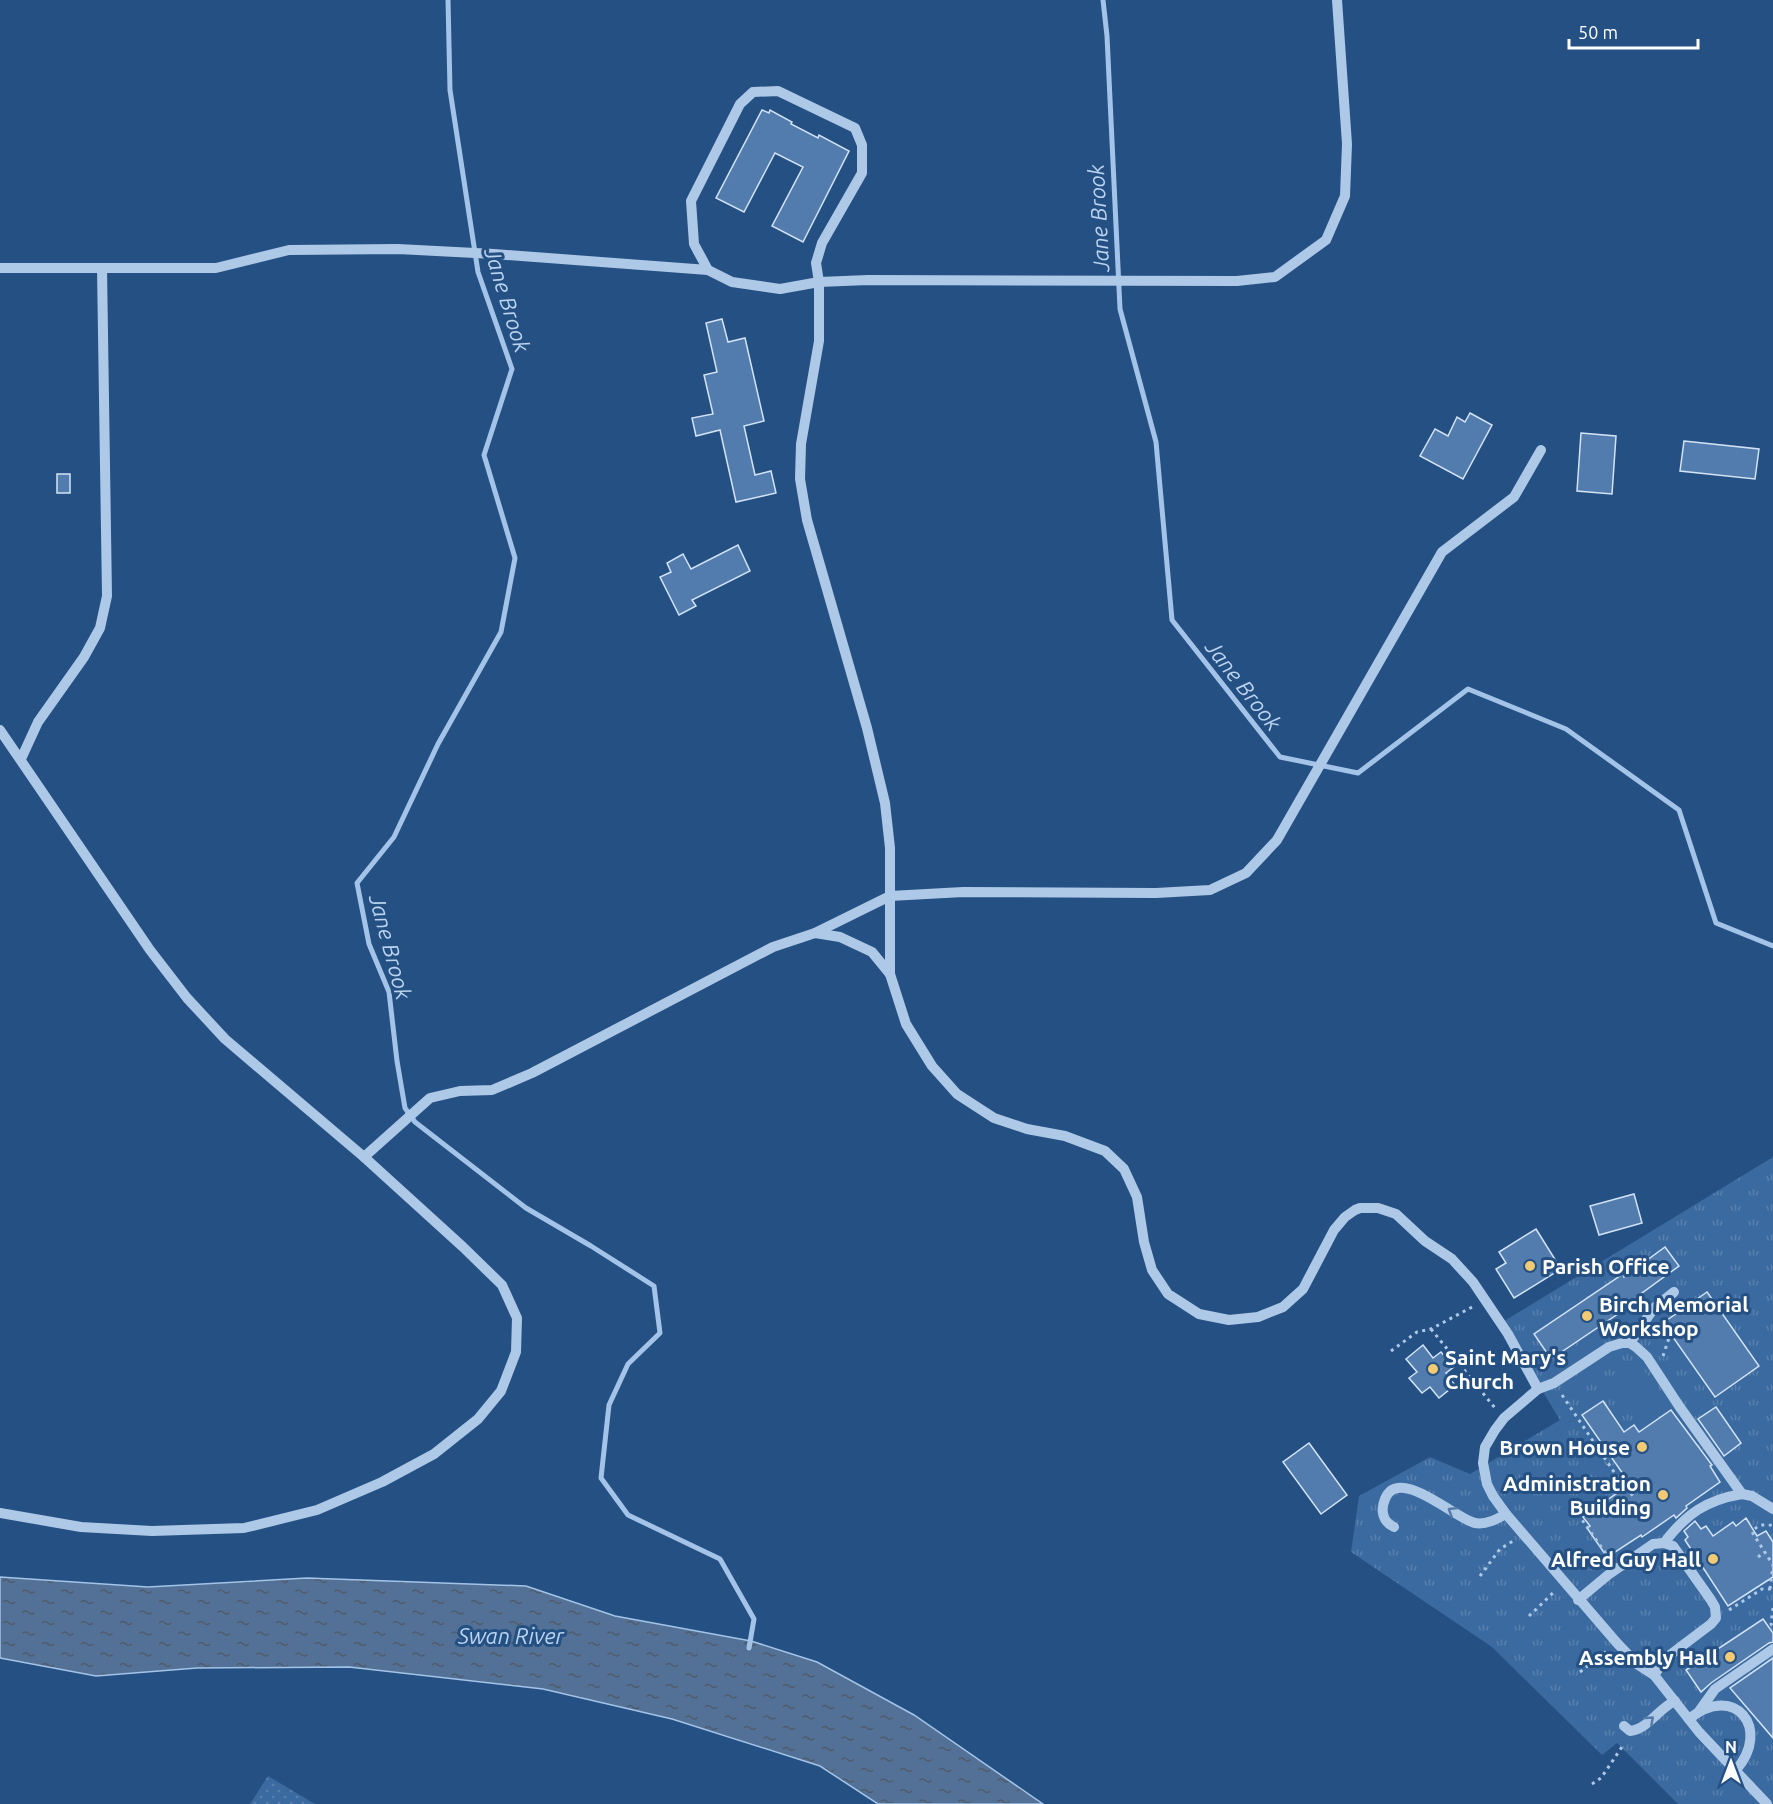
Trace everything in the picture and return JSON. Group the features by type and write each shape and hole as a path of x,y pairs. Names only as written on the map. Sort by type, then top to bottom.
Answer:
{"street":[{"path":"0,268 216,268 289,250 398,249 708,270 732,282 780,289 819,282 868,280 1237,281 1275,277 1326,240 1345,196 1347,144 1337,0"},
{"path":"708,270 694,244 691,201 740,104 753,92 778,91 855,128 862,145 862,172 822,243 816,263 819,282 819,341 801,444 800,479 807,520 867,728 885,803 890,848 890,974 906,1024 932,1066 957,1094 994,1118 1026,1129 1065,1136 1105,1151 1124,1168 1137,1197 1143,1242 1152,1270 1168,1294 1199,1314 1229,1320 1258,1317 1283,1307 1303,1289 1334,1230 1345,1217 1354,1210 1372,1207 1385,1209 1396,1214 1409,1227 1452,1259 1486,1299 1538,1389"},
{"path":"21,759 38,722 84,657 100,628 107,596 102,268"},
{"path":"364,1157 430,1098 460,1091 492,1089 532,1073 773,947 815,933 890,896 963,892 1156,893 1210,890 1246,873 1277,840 1442,552 1514,497 1541,450"},
{"path":"0,730 150,950 187,999 225,1039 364,1157 463,1247 502,1285 517,1318 516,1352 501,1391 478,1419 434,1454 382,1482 317,1510 244,1528 152,1531 81,1527 0,1513"},
{"path":"815,933 840,937 872,952 890,974"},
{"path":"1630,1343 1654,1308 1674,1292"},
{"path":"1742,1494 1647,1357 1630,1343 1609,1347 1554,1383 1538,1389 1504,1418 1485,1447 1483,1463 1487,1484 1506,1514 1632,1660 1654,1675 1699,1732 1767,1804"},
{"path":"1394,1527 1388,1524 1384,1517 1383,1505 1389,1493 1400,1488 1427,1497 1473,1522 1482,1523 1506,1514"},
{"path":"1664,1543 1682,1521 1708,1504 1726,1497 1742,1494 1752,1496 1773,1509"},
{"path":"1578,1599 1653,1544 1664,1543 1677,1550 1711,1600 1717,1615 1711,1624 1666,1658 1654,1675"},
{"path":"1689,1719 1700,1710 1715,1689 1773,1649"},
{"path":"1627,1729 1642,1728 1663,1708 1675,1701"},
{"path":"1700,1710 1709,1706 1730,1706 1744,1715 1749,1725 1749,1741 1745,1757 1736,1770"}],"path":[{"path":"1391,1351 1417,1332 1431,1329 1486,1299"},
{"path":"1431,1329 1504,1418"},
{"path":"1661,1359 1670,1335"},
{"path":"1554,1383 1614,1472 1633,1496"},
{"path":"1605,1458 1610,1455"},
{"path":"1614,1472 1619,1469"},
{"path":"1594,1507 1585,1510 1580,1516 1617,1569"},
{"path":"1717,1615 1730,1610 1762,1590 1771,1589 1773,1565 1752,1532 1763,1525 1773,1526"},
{"path":"1480,1576 1500,1550 1515,1539"},
{"path":"1758,1557 1768,1554"},
{"path":"1529,1616 1558,1589"},
{"path":"1773,1608 1771,1624 1773,1628"},
{"path":"1581,1672 1611,1648"},
{"path":"1592,1784 1608,1770 1626,1741 1627,1729"}],"green space":[{"path":"1773,1157 1773,1804 1678,1804 1617,1743 1602,1755 1492,1647 1351,1552 1359,1496 1430,1457 1470,1474 1560,1420 1501,1323"},
{"path":"1643,1369 1665,1401 1642,1417 1620,1385"},
{"path":"268,1776 315,1804 250,1804"}],"water":[{"name":"Swan River","path":"0,1577 148,1587 307,1578 526,1586 615,1616 751,1641 817,1662 914,1715 1043,1804 878,1804 820,1766 672,1719 543,1689 349,1667 197,1668 96,1676 0,1658"}],"building":[{"path":"762,110 769,113 770,110 792,122 791,124 818,138 819,135 849,151 803,242 772,226 803,167 775,153 744,212 716,198"},
{"path":"722,319 728,342 745,338 764,421 744,426 755,475 771,471 776,493 736,502 720,430 696,436 692,418 713,414 704,375 717,372 706,323"},
{"path":"1470,413 1492,425 1463,479 1420,456 1435,429 1448,436 1457,417 1465,422"},
{"path":"1581,433 1616,436 1612,494 1577,491"},
{"path":"1684,441 1759,449 1755,479 1680,471"},
{"path":"57,474 70,474 70,493 57,493"},
{"path":"738,545 750,571 692,600 696,606 679,615 660,577 671,572 667,563 683,554 691,569"},
{"path":"1634,1194 1642,1223 1599,1235 1590,1206"},
{"name":"Parish Office","path":"1536,1229 1561,1269 1514,1298 1496,1269 1506,1263 1499,1252"},
{"name":"Birch Memorial Workshop","path":"1665,1247 1679,1266 1638,1296 1640,1299 1551,1359 1534,1334 1623,1274 1624,1277"},
{"path":"1707,1292 1759,1366 1715,1397 1663,1323"},
{"name":"Saint Mary's Church","path":"1423,1345 1433,1358 1441,1352 1454,1367 1446,1373 1455,1385 1439,1398 1430,1387 1422,1393 1409,1378 1417,1372 1406,1359"},
{"path":"1603,1401 1624,1432 1634,1425 1639,1432 1671,1410 1712,1465 1710,1466 1720,1482 1686,1506 1687,1508 1676,1518 1674,1515 1609,1556 1605,1554 1587,1528 1590,1526 1583,1517 1630,1484 1582,1415"},
{"path":"1716,1407 1741,1443 1724,1456 1698,1419"},
{"path":"1309,1443 1347,1495 1321,1514 1283,1462"},
{"path":"1746,1518 1757,1536 1766,1531 1773,1542 1773,1577 1728,1606 1685,1540 1688,1537 1684,1531 1695,1521 1701,1529 1706,1526 1713,1536 1733,1522 1736,1526"},
{"name":"Assembly Hall","path":"1763,1619 1773,1633 1773,1642 1701,1692 1686,1670"},
{"path":"1773,1658 1773,1738 1730,1688"}],"waterway":[{"name":"Jane Brook","path":"448,0 450,90 478,272 512,369 484,455 515,558 501,632 438,744 394,837 357,883 369,944 389,992 405,1108 415,1122 526,1208 654,1286 660,1333 628,1364 609,1405 601,1478 628,1515 720,1559 754,1619 749,1648"},
{"name":"Jane Brook","path":"1103,0 1107,36 1120,309 1156,442 1172,620 1280,757 1358,773 1468,689 1566,729 1679,810 1716,923 1773,946"}],"place":[{"name":"Parish Office","path":"1530,1266"},
{"name":"Birch Memorial Workshop","path":"1587,1316"},
{"name":"Saint Mary's Church","path":"1433,1369"},
{"name":"Brown House","path":"1642,1447"},
{"name":"Administration Building","path":"1663,1495"},
{"name":"Alfred Guy Hall","path":"1713,1559"},
{"name":"Assembly Hall","path":"1730,1657"}]}
